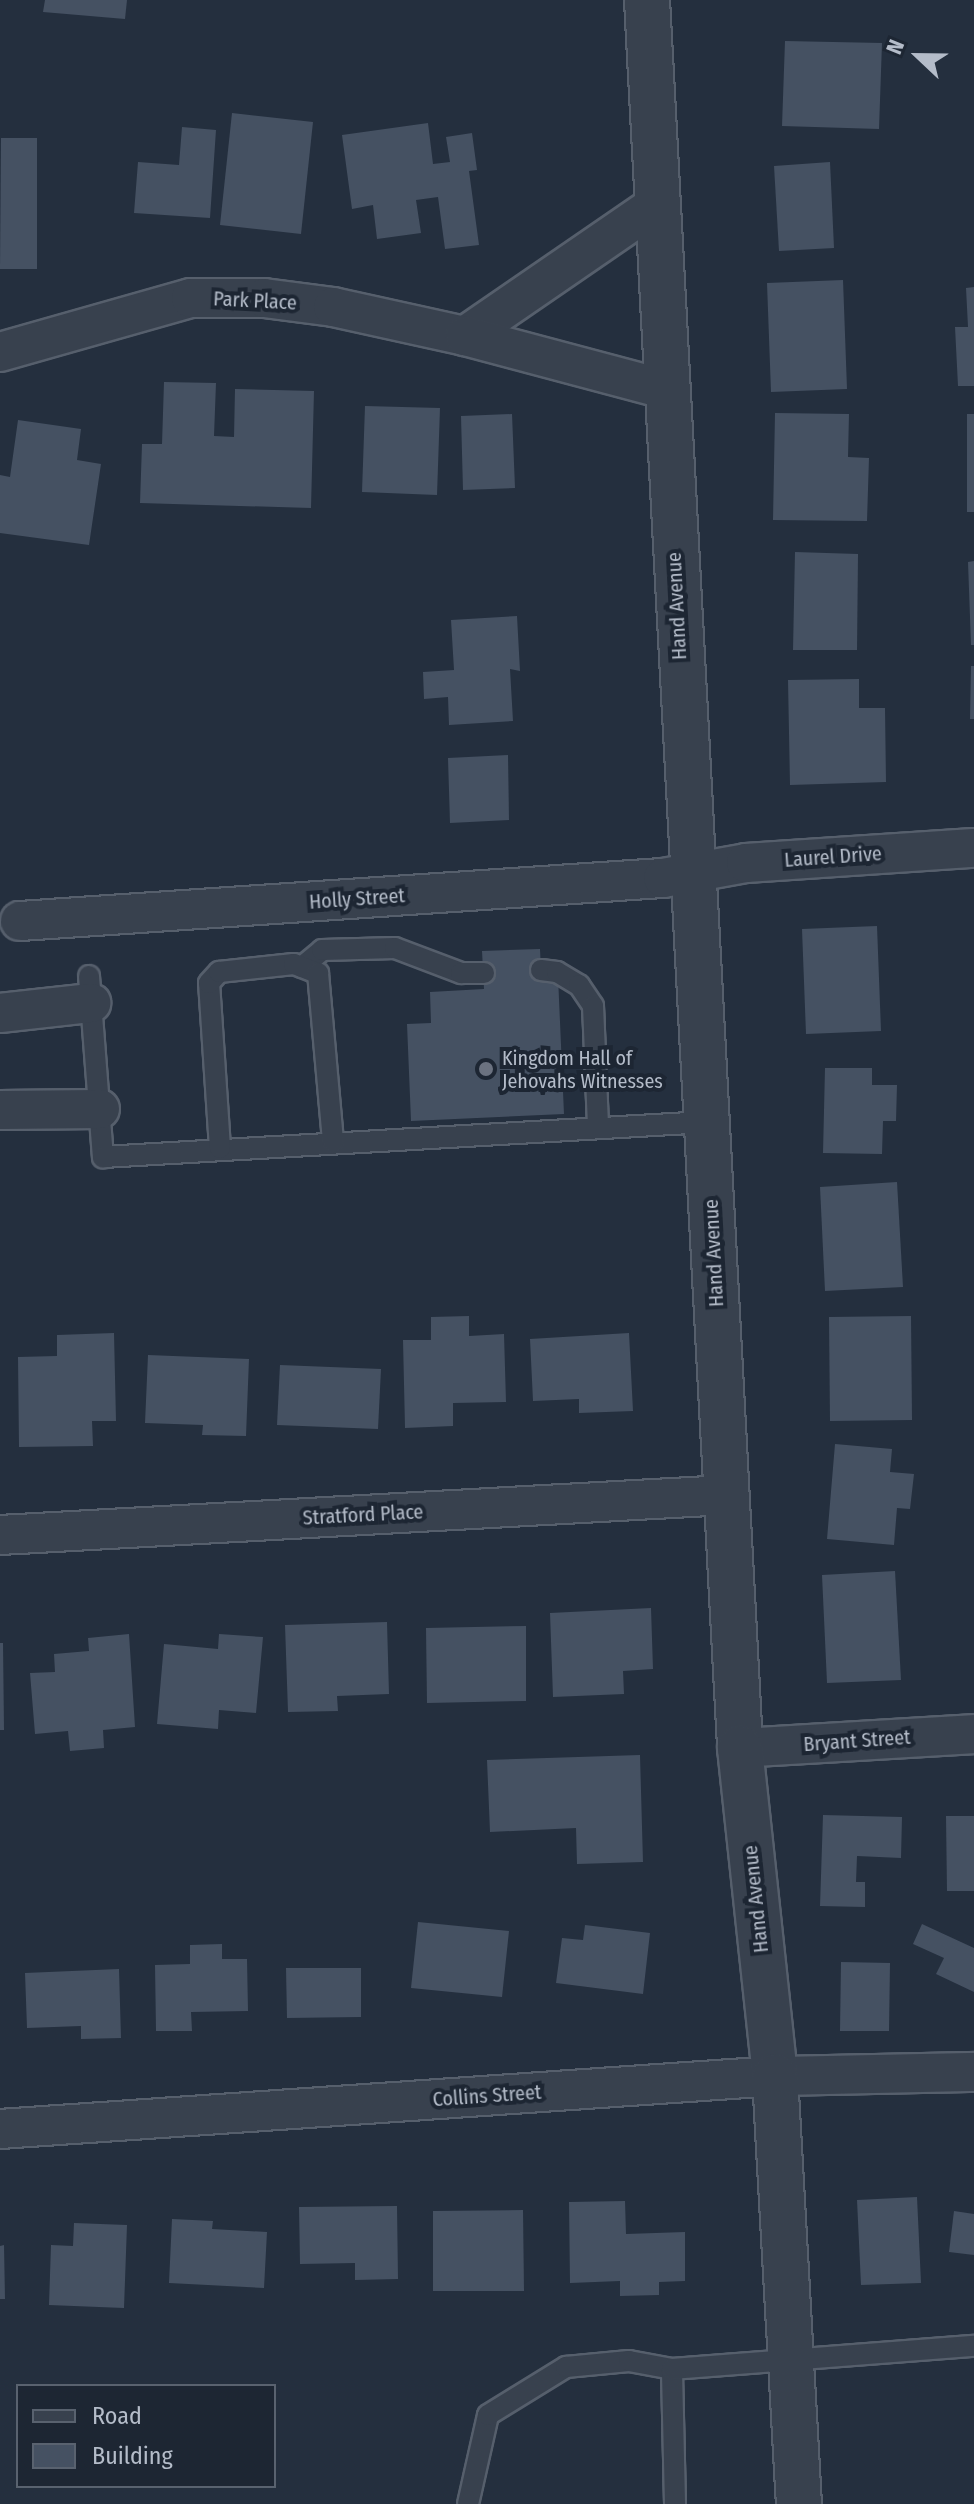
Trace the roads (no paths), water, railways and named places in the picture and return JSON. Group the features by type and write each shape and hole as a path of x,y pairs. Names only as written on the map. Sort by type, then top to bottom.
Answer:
{"street":[{"name":"Hand Avenue","path":"647,0 664,389 740,1748 775,2076 799,2504"},
{"path":"465,336 657,204"},
{"name":"Park Place","path":"0,352 191,298 228,297 333,307 465,336 664,389"},
{"name":"Laurel Drive","path":"693,871 974,848"},
{"name":"Holly Street","path":"20,921 663,878 693,871"},
{"path":"0,1013 90,989"},
{"path":"0,1110 100,1109"},
{"name":"Stratford Place","path":"0,1535 727,1495"},
{"name":"Bryant Street","path":"740,1748 974,1734"},
{"name":"Collins Street","path":"0,2129 775,2076 974,2072"}],"lane":[{"path":"302,967 322,950 395,948 461,973 484,973"},
{"path":"220,1148 209,983 219,972 302,967 318,973 333,1142"},
{"path":"541,970 557,972 579,985 593,1006 598,1127"},
{"path":"90,989 103,1157 707,1122"},
{"path":"468,2504 488,2415 566,2367 629,2361 672,2369 974,2346"},
{"path":"672,2369 675,2504"}],"place":[{"name":"Kingdom Hall of Jehovahs Witnesses","path":"486,1069"}]}
